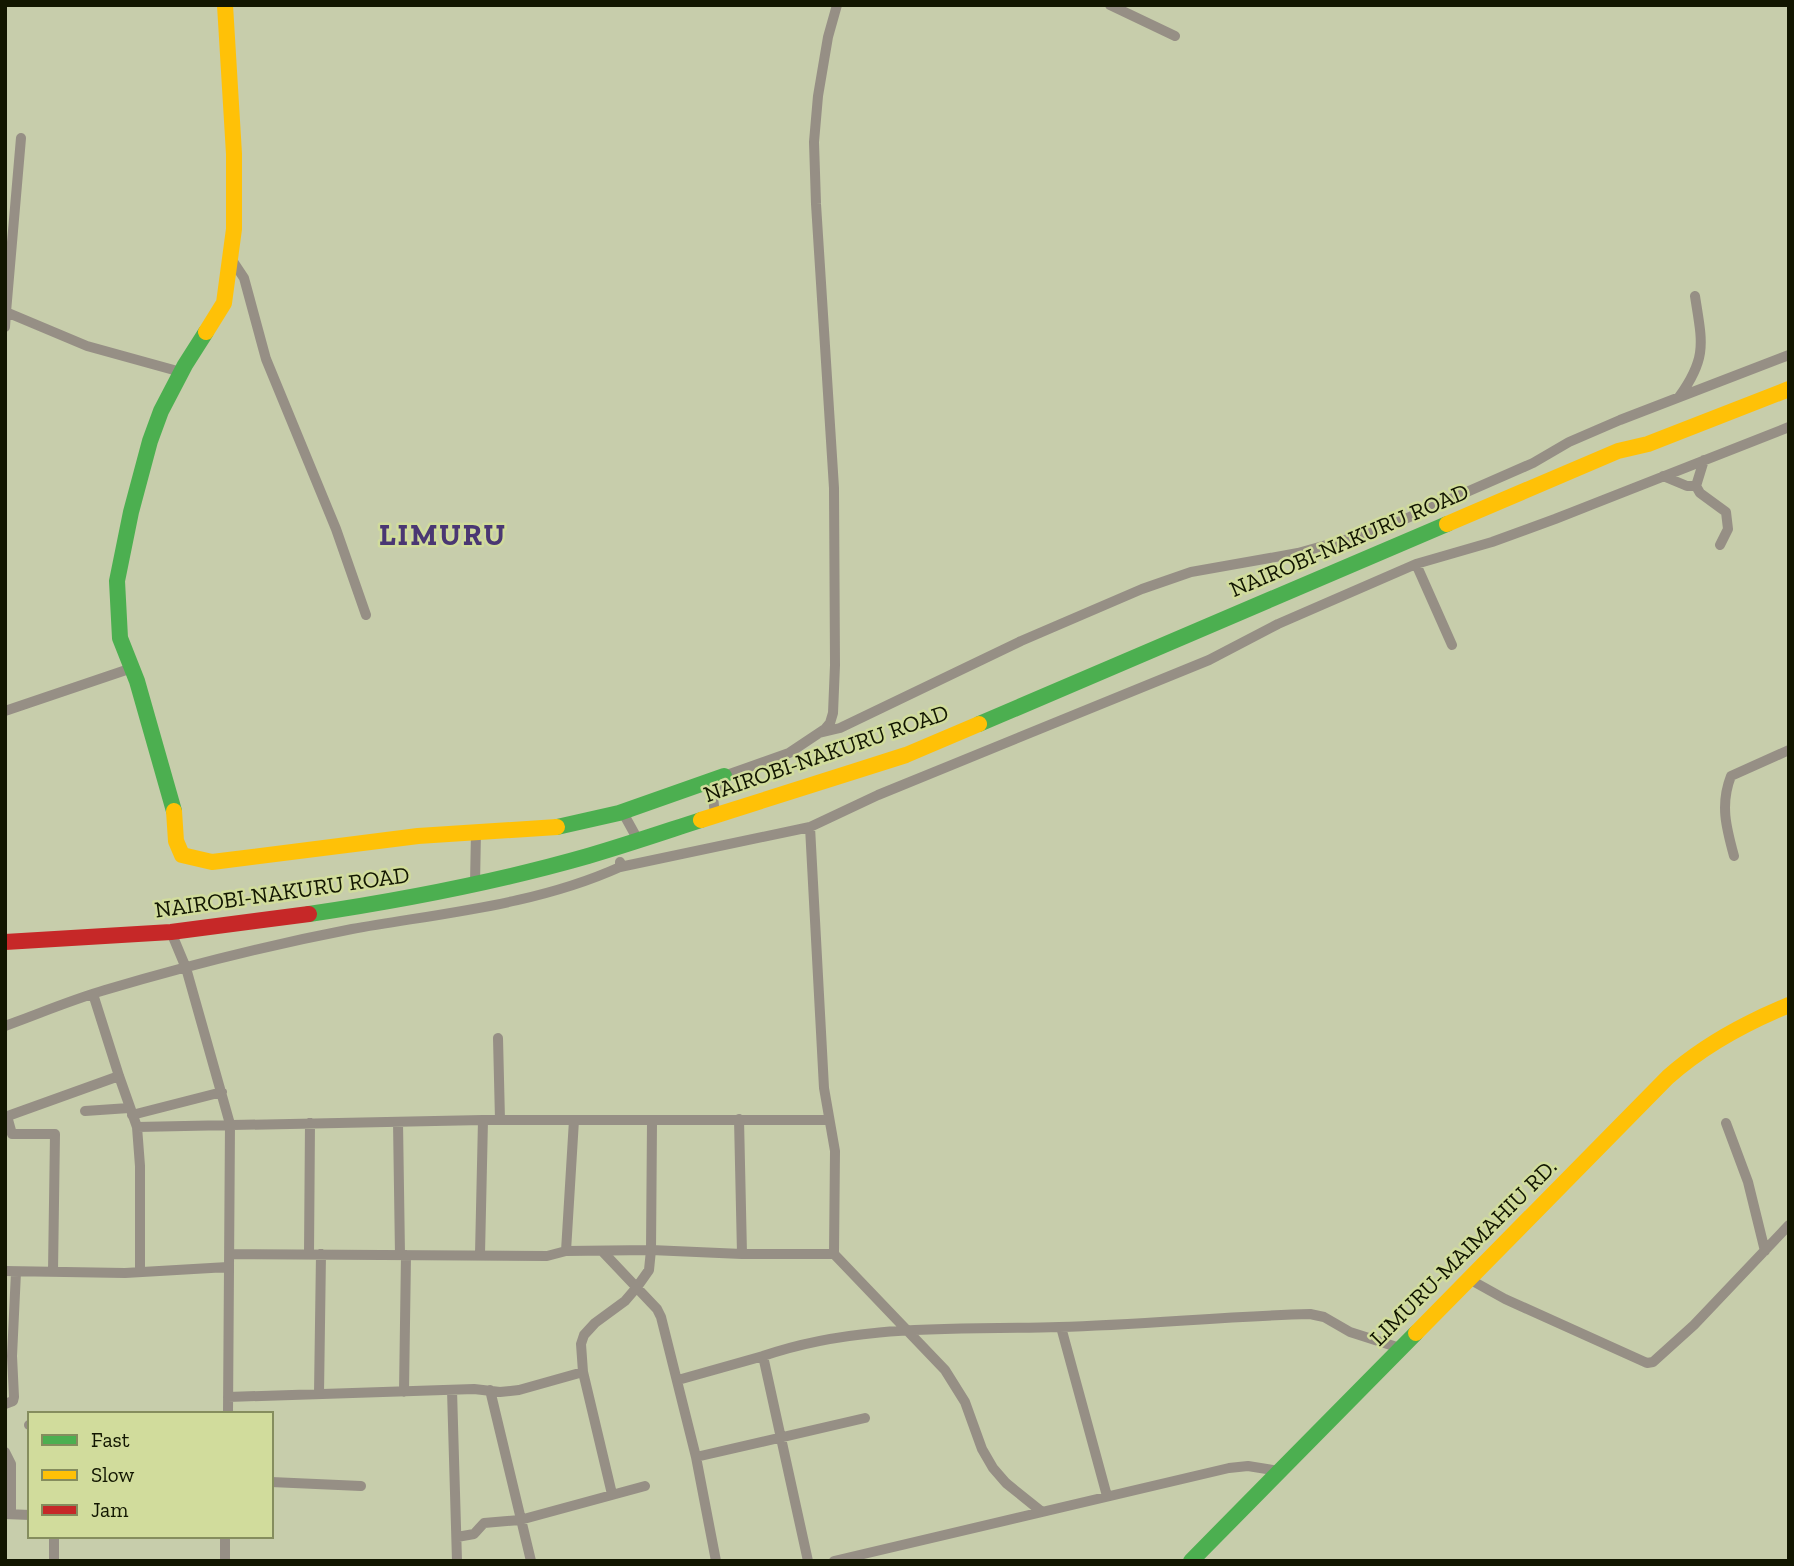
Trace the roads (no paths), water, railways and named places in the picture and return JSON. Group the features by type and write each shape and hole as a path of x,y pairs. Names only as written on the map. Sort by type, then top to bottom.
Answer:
{"main road":[{"path":"225,5 236,232 224,303 181,372 161,411 150,441 128,525 117,581 120,638 132,668 174,806 178,849 188,858 205,862 394,838 518,831 581,823 724,776"},
{"name":"NAIROBI-NAKURU ROAD","path":"1618,451 1643,435 1789,376"},
{"name":"NAIROBI-NAKURU ROAD","path":"13,943 171,932 299,916 475,884 621,846 906,754 1618,451 1648,444 1789,388"},
{"name":"LIMURU-MAIMAHIU RD.","path":"1191,1561 1688,1059 1727,1033 1789,1006"}],"street":[{"path":"715,816 713,796 724,776 789,753 831,723 833,713 834,488 814,142 818,96 828,37 837,5"},
{"path":"1110,5 1175,36"},
{"path":"5,327 21,138"},
{"path":"232,260 244,278 266,359 336,529 366,615"},
{"path":"1679,397 1695,373 1701,354 1695,296"},
{"path":"6,312 87,346 181,372"},
{"path":"819,733 840,728 1021,641 1142,589 1191,572 1298,553 1380,530 1532,463 1569,442 1789,355"},
{"path":"5,1026 93,994 186,968 351,930 466,911 582,882 620,867 810,827 878,795 1209,660 1278,624 1416,564 1492,542 1789,427"},
{"path":"1696,486 1704,460"},
{"path":"1663,476 1687,486 1696,486"},
{"path":"1696,486 1726,512 1728,529 1720,545"},
{"path":"1380,530 1388,548"},
{"path":"1416,564 1452,645"},
{"path":"5,711 132,668"},
{"path":"1734,856 1727,830 1724,793 1731,776 1789,750"},
{"path":"622,811 638,840"},
{"path":"810,827 824,1088 834,1139 836,1166 834,1254 945,1370 958,1389 982,1449 993,1468 1006,1483 1042,1512"},
{"path":"475,884 476,832"},
{"path":"620,867 621,846"},
{"path":"171,932 186,968 230,1124 228,1412"},
{"path":"93,994 137,1127 140,1166 140,1272"},
{"path":"498,1038 500,1120"},
{"path":"53,1271 55,1134 12,1134 6,1117 119,1076"},
{"path":"85,1111 130,1112 222,1092"},
{"path":"739,1119 742,1254"},
{"path":"137,1127 483,1120 829,1120"},
{"path":"480,1254 483,1120"},
{"path":"566,1251 574,1120"},
{"path":"398,1122 404,1392"},
{"path":"612,1494 583,1372 581,1345 584,1335 625,1301 649,1270 652,1250 652,1122"},
{"path":"309,1253 310,1123"},
{"path":"1726,1124 1748,1182 1765,1251"},
{"path":"1469,1279 1647,1363 1653,1362 1693,1325 1789,1225"},
{"path":"229,1254 547,1256 566,1251 652,1250 834,1254"},
{"path":"603,1252 657,1309 661,1317 696,1457 716,1561"},
{"path":"319,1394 321,1254"},
{"path":"5,1404 13,1401 14,1397 10,1271 140,1272 228,1267"},
{"path":"678,1380 825,1338 906,1330 1061,1327 1310,1314 1324,1317 1350,1332 1400,1348"},
{"path":"1061,1327 1107,1496"},
{"path":"763,1356 808,1561"},
{"path":"228,1398 519,1390 583,1372"},
{"path":"452,1390 457,1561"},
{"path":"490,1390 531,1561"},
{"path":"696,1457 866,1418"},
{"path":"5,1452 11,1464 8,1514 28,1515"},
{"path":"834,1561 1229,1468 1248,1466 1279,1471"},
{"path":"273,1482 361,1486"},
{"path":"457,1537 474,1534 484,1523 520,1520 645,1486"},
{"path":"54,1538 54,1561"},
{"path":"225,1538 225,1561"}],"district":[{"name":"LIMURU","path":"443,535"}]}
